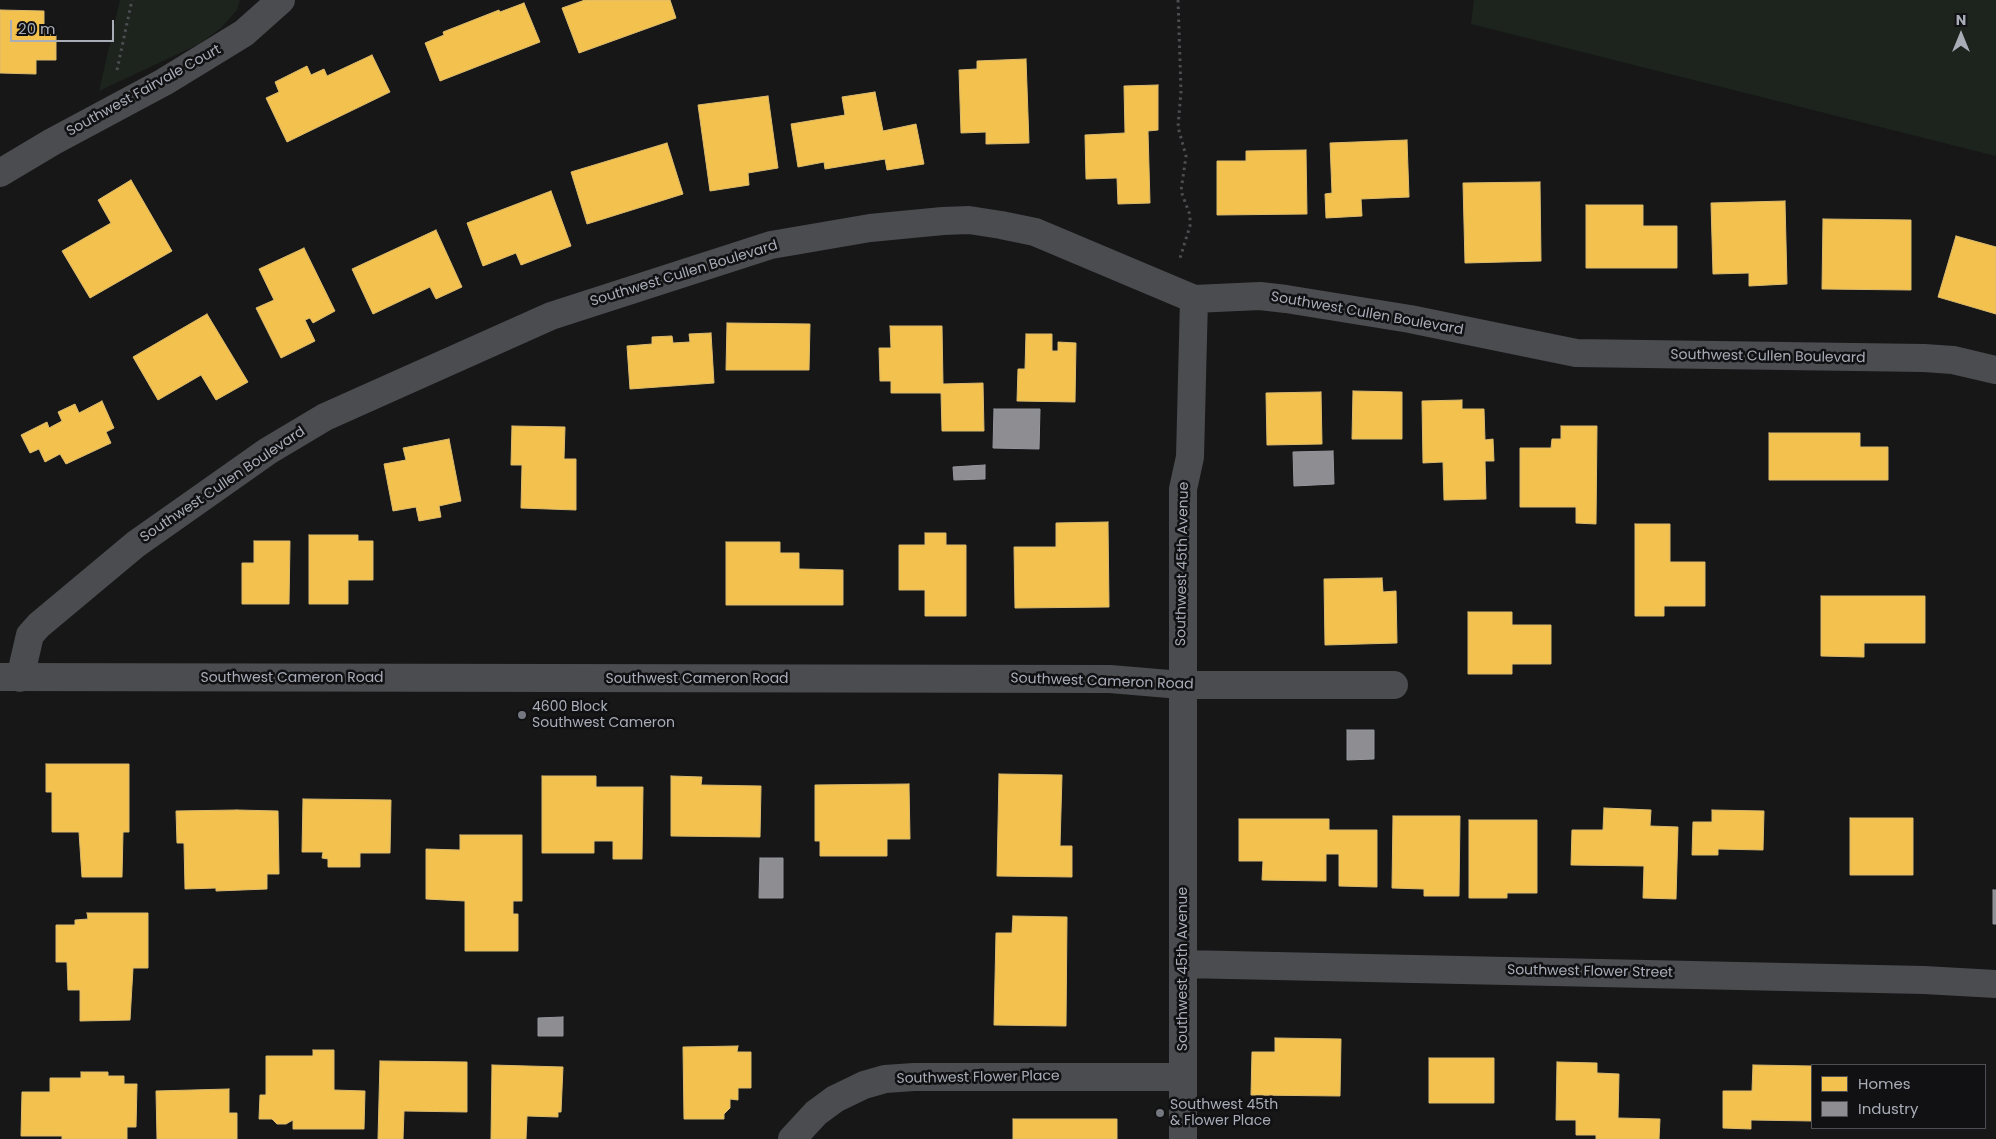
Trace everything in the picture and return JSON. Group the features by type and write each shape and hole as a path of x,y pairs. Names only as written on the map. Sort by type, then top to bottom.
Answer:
{"street":[{"name":"Southwest Fairvale Court","path":"0,173 52,142 164,82 244,33 281,0"},
{"name":"Southwest Cullen Boulevard","path":"10,677 30,635 136,544 268,451 326,417 551,316 771,245 870,228 969,220 1035,232 1194,299 1260,296 1286,299 1410,319 1576,353 1924,358 1963,362 1996,370"},
{"name":"Southwest 45th Avenue","path":"1183,1139 1181,684 1183,489 1190,457 1194,299"},
{"name":"Southwest Cameron Road","path":"10,677 1110,679 1181,684 1394,685"},
{"name":"Southwest Flower Street","path":"1183,964 1904,979 1996,984"},
{"name":"Southwest Flower Place","path":"792,1139 816,1113 834,1099 864,1085 885,1079 914,1077 1183,1077"}],"path":[{"path":"109,112 132,0"},
{"path":"1178,0 1181,91 1177,118 1186,156 1181,191 1190,216 1190,226 1178,272 1194,299"}],"shaded area":[{"path":"120,0 240,0 237,10 221,28 199,44 99,91"},
{"path":"1474,0 1996,0 1996,156 1471,24"}],"building: Homes":[{"path":"585,0 670,0 676,18 579,53 562,8"},
{"path":"524,3 540,42 440,81 425,43 444,35 443,32 499,10 500,12"},
{"path":"0,10 44,11 44,34 56,35 56,60 36,60 36,74 0,73"},
{"path":"372,55 390,92 287,142 266,98 279,92 275,82 307,66 311,75 324,69 327,76"},
{"path":"1026,59 1029,143 986,144 986,132 961,133 959,70 977,69 977,61"},
{"path":"1158,85 1158,130 1148,131 1150,203 1118,204 1117,178 1086,179 1085,135 1125,133 1124,86"},
{"path":"875,92 883,131 916,124 924,164 887,170 885,159 825,169 824,162 798,167 791,124 845,115 842,97"},
{"path":"768,96 778,168 748,173 749,185 710,191 698,105"},
{"path":"1407,140 1409,197 1361,199 1362,216 1326,218 1325,194 1332,193 1330,143"},
{"path":"667,143 683,194 587,224 571,172"},
{"path":"1306,150 1307,214 1217,215 1217,161 1246,161 1246,151"},
{"path":"131,180 172,251 90,298 62,251 111,223 98,200"},
{"path":"1540,182 1541,261 1465,263 1463,183"},
{"path":"551,191 571,246 521,265 516,253 483,266 467,223"},
{"path":"1785,201 1787,284 1749,286 1749,273 1713,274 1711,203"},
{"path":"1586,205 1643,205 1643,226 1677,226 1677,268 1586,268"},
{"path":"1823,219 1911,220 1911,290 1822,289"},
{"path":"436,230 462,287 436,299 430,287 373,314 352,269"},
{"path":"1956,236 1996,247 1996,314 1938,297"},
{"path":"304,248 335,311 313,323 310,318 305,320 315,341 281,358 256,308 274,300 259,269"},
{"path":"207,314 248,382 216,400 201,375 158,400 133,357"},
{"path":"727,323 810,324 809,370 726,370"},
{"path":"890,326 942,326 943,384 983,383 984,431 942,431 941,393 891,393 891,381 880,381 879,348 891,348"},
{"path":"711,333 714,383 630,389 627,346 652,344 652,337 672,336 673,343 690,342 689,334"},
{"path":"1026,334 1052,334 1052,351 1058,351 1058,342 1076,343 1075,402 1017,401 1018,369 1025,369"},
{"path":"1353,391 1402,392 1402,439 1352,439"},
{"path":"1321,392 1322,444 1267,445 1266,393"},
{"path":"1462,400 1462,409 1484,409 1485,440 1493,439 1494,461 1485,461 1486,499 1444,500 1443,462 1423,463 1422,401"},
{"path":"102,401 114,428 106,432 111,443 66,464 60,454 45,462 39,449 30,453 21,435 47,422 49,428 62,421 58,412 75,404 79,413"},
{"path":"512,426 565,427 564,459 576,459 576,510 521,508 522,465 511,465"},
{"path":"1561,426 1597,426 1596,524 1576,523 1576,507 1520,507 1520,448 1551,448 1552,439 1561,439"},
{"path":"1769,433 1860,433 1860,447 1888,447 1888,480 1769,480"},
{"path":"449,439 461,501 439,506 441,517 419,521 416,507 393,511 384,464 406,460 403,448"},
{"path":"1108,522 1109,607 1015,608 1014,547 1056,547 1056,523"},
{"path":"1635,524 1670,524 1670,562 1705,562 1705,606 1664,606 1664,616 1635,616"},
{"path":"925,533 946,533 946,545 966,545 966,616 925,616 925,590 899,590 899,545 925,545"},
{"path":"309,535 358,535 358,541 373,541 373,580 348,580 348,604 309,604"},
{"path":"254,541 290,541 289,604 242,604 242,563 254,563"},
{"path":"726,542 780,542 780,553 799,553 799,569 843,570 843,605 726,605"},
{"path":"1382,578 1383,592 1396,591 1397,643 1325,645 1324,579"},
{"path":"1821,596 1925,596 1925,643 1864,643 1864,657 1821,656"},
{"path":"1468,612 1512,612 1512,625 1551,625 1551,664 1512,664 1512,674 1468,674"},
{"path":"46,764 129,764 129,832 123,832 122,877 82,877 79,832 52,832 52,792 46,792"},
{"path":"999,774 1062,775 1060,846 1072,846 1072,877 997,876"},
{"path":"542,776 596,776 596,787 643,787 642,859 613,859 613,841 594,841 594,853 542,853"},
{"path":"671,776 702,777 701,785 761,786 760,837 671,836"},
{"path":"909,784 910,839 887,839 887,856 820,856 820,841 815,841 815,785"},
{"path":"303,799 391,800 390,853 360,853 360,867 328,867 328,859 322,858 323,852 302,852"},
{"path":"1604,808 1651,810 1650,826 1678,827 1676,899 1643,898 1644,866 1571,865 1572,830 1603,830"},
{"path":"1712,810 1764,811 1763,850 1718,849 1718,855 1692,855 1693,822 1712,822"},
{"path":"176,811 278,811 279,874 267,874 267,889 216,891 216,888 185,889 184,843 177,843"},
{"path":"1393,816 1460,816 1459,896 1424,896 1424,889 1392,888"},
{"path":"1850,818 1913,818 1913,875 1850,875"},
{"path":"1239,819 1329,819 1329,830 1377,830 1377,887 1339,886 1339,854 1326,854 1326,881 1262,880 1263,861 1239,861"},
{"path":"1469,820 1537,820 1537,893 1507,893 1507,898 1469,898"},
{"path":"460,835 522,835 522,901 513,901 513,914 518,914 518,951 465,951 465,901 426,899 426,849 460,850"},
{"path":"87,913 148,913 148,968 133,968 130,1020 80,1021 80,990 68,990 67,962 56,962 56,925 75,925 75,920 88,919"},
{"path":"1013,916 1067,917 1066,1026 994,1025 996,933 1012,933"},
{"path":"1275,1038 1341,1039 1340,1096 1251,1095 1252,1052 1275,1052"},
{"path":"738,1046 737,1052 751,1052 751,1088 738,1088 738,1100 730,1099 730,1108 724,1114 724,1119 684,1119 683,1047"},
{"path":"313,1050 334,1050 334,1090 365,1091 364,1129 293,1129 293,1120 286,1124 277,1124 272,1119 259,1119 260,1095 266,1095 266,1056 313,1056"},
{"path":"1429,1058 1494,1058 1494,1103 1429,1103"},
{"path":"380,1061 467,1062 467,1112 404,1111 403,1139 378,1139"},
{"path":"1557,1062 1597,1063 1597,1073 1619,1074 1618,1118 1660,1119 1659,1139 1596,1139 1596,1135 1576,1135 1576,1120 1556,1120"},
{"path":"492,1065 563,1067 561,1112 558,1112 558,1117 527,1116 526,1139 491,1139"},
{"path":"1753,1065 1811,1066 1811,1121 1751,1120 1751,1129 1723,1128 1723,1091 1752,1091"},
{"path":"81,1072 108,1072 108,1076 124,1076 124,1084 137,1084 136,1127 127,1127 127,1139 62,1139 62,1136 21,1136 22,1092 50,1092 50,1078 81,1078"},
{"path":"229,1089 229,1113 237,1113 237,1139 157,1139 156,1091"},
{"path":"1013,1119 1117,1119 1117,1139 1013,1139"}],"building: Industry":[{"path":"994,409 1040,409 1039,449 993,448"},
{"path":"1333,451 1334,484 1294,486 1293,452"},
{"path":"985,465 985,479 954,480 953,467"},
{"path":"1347,730 1374,730 1374,759 1347,760"},
{"path":"760,858 783,858 783,898 759,898"},
{"path":"1993,890 1996,890 1996,924 1993,924"},
{"path":"563,1017 563,1036 538,1036 538,1018"}],"place":[{"name":"4600 Block Southwest Cameron","path":"522,715"},
{"name":"Southwest 45th & Flower Place","path":"1160,1113"}]}
